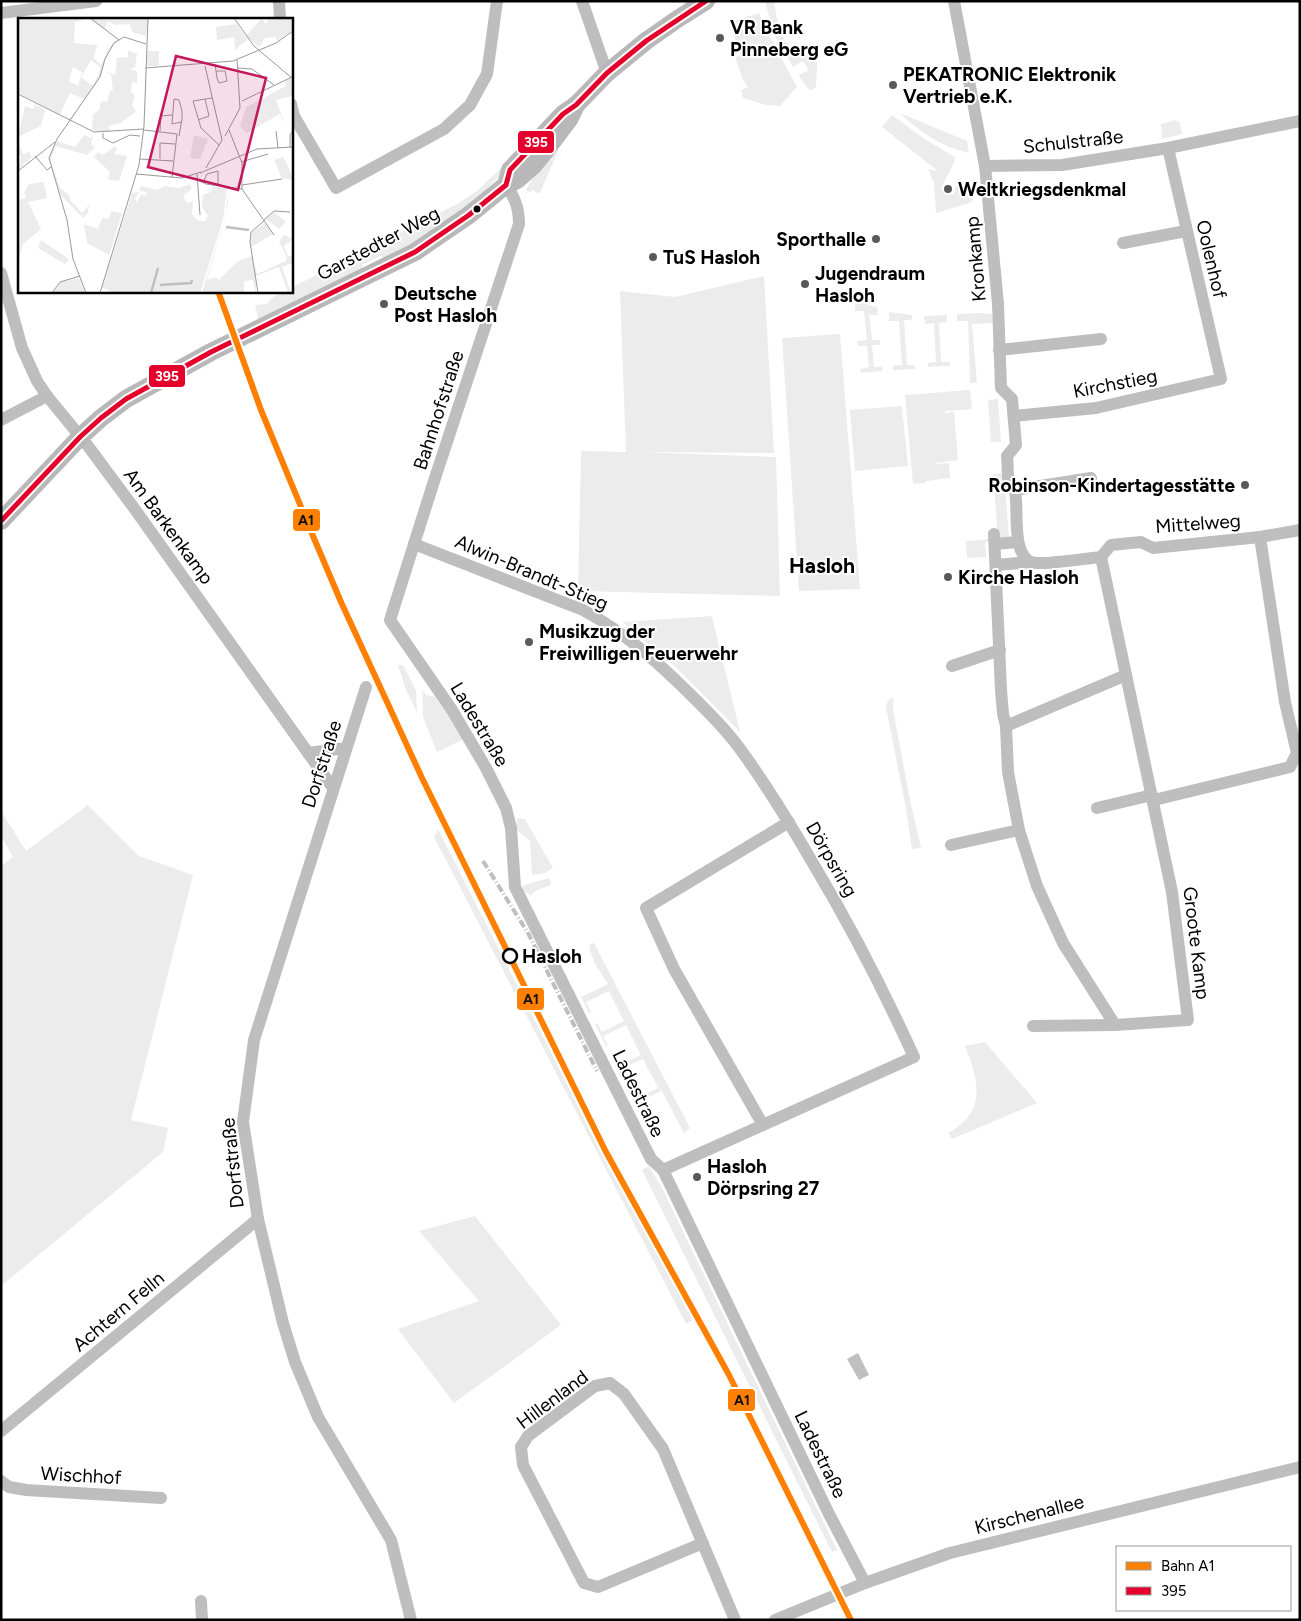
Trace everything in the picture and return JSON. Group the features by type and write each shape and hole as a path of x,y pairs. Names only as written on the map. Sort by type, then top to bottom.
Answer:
{"main road":[{"name":"Garstedter Weg","path":"1,521 80,437 126,399 231,342 415,252 470,215 506,185 510,170 563,114 576,105 607,72 646,41 706,1"}],"street":[{"path":"1,13 96,1"},
{"path":"279,1 280,18"},
{"path":"292,108 294,116 336,188 444,129 470,105 487,74 497,1"},
{"path":"582,1 607,72"},
{"path":"954,1 985,166"},
{"name":"Schulstraße","path":"985,166 1062,165 1168,148 1300,121"},
{"name":"Oolenhof","path":"1168,148 1221,379"},
{"name":"Kronkamp","path":"985,166 996,288 1001,388 1012,399 1014,416 1016,445 1007,456 1009,483 1015,490 1019,546"},
{"name":"Bahnhofstraße","path":"390,620 519,224 519,211 516,201 506,185"},
{"path":"1123,243 1186,231"},
{"name":"Am Barkenkamp","path":"1,273 22,348 37,381 139,516 333,788"},
{"path":"999,350 1100,339"},
{"name":"Kirchstieg","path":"1014,416 1096,408 1221,379"},
{"path":"1,420 47,396"},
{"path":"1015,490 1091,478"},
{"name":"Mittelweg","path":"1031,562 1101,557 1111,545 1141,542 1154,548 1260,537 1300,530"},
{"path":"1097,808 1270,773 1290,767 1297,753 1285,702 1260,537"},
{"path":"1031,562 1019,546 994,539 1003,714 1006,726 1008,772 1020,830 1037,886 1063,943 1115,1025"},
{"name":"Alwin-Brandt-Stieg","path":"414,544 583,610 600,619 639,647 672,675 732,738 789,822"},
{"name":"Groote Kamp","path":"1033,1026 1115,1025 1188,1020 1174,902 1101,557"},
{"path":"996,565 1031,562"},
{"name":"Ladestraße","path":"390,620 452,710 486,768 502,800 509,816 511,828 515,886 651,1159 663,1170 829,1514 865,1583"},
{"path":"952,666 1000,650"},
{"path":"1006,726 1126,675"},
{"name":"Dorfstraße","path":"366,687 254,1040 243,1122 258,1219 283,1323 295,1362 318,1417 391,1540 411,1620"},
{"path":"308,753 346,748"},
{"name":"Dörpsring","path":"663,1170 763,1125 914,1057 862,950 789,822 646,908 674,969 763,1125"},
{"path":"951,845 1020,830"},
{"name":"Achtern Felln","path":"1,1431 258,1219"},
{"name":"Hillenland","path":"703,1543 598,1587 584,1583 523,1465 521,1447 528,1436 595,1386 610,1382 624,1394 663,1449 703,1543 735,1620"},
{"name":"Kirschenallee","path":"775,1620 865,1583 950,1553 1300,1467"},
{"name":"Wischhof","path":"1,1481 9,1487 26,1490 161,1498"},
{"path":"201,1601 202,1620"}],"shaded area":[{"path":"765,1 774,1 781,34 789,44 800,48 818,48 816,87 811,90 807,88 799,75 809,70 803,61 793,67 774,34"},
{"path":"759,13 766,30 797,87 780,106 767,105 743,98 741,90 748,87 743,80 735,57 741,55 729,22"},
{"path":"900,113 967,141 969,153 950,147 932,138"},
{"path":"892,115 923,138 956,158 941,189 952,195 955,192 955,186 965,185 974,198 970,203 936,213 934,183 928,169 938,171 882,127"},
{"path":"1176,120 1180,123 1182,134 1162,139 1161,124"},
{"path":"556,150 558,151 540,193 534,192 535,190 531,192 526,191 535,175"},
{"path":"515,155 517,157 481,196 434,232 385,259 381,256 363,264 361,271 259,321 255,305 267,304 277,294 292,292 292,287 459,203 478,190"},
{"path":"764,276 774,453 638,452 776,457 780,596 578,591 581,451 626,452 620,291 675,297"},
{"path":"862,301 877,307 878,315 869,315 872,340 880,340 880,345 872,345 874,367 882,367 882,371 861,373 860,369 869,367 867,346 858,346 857,341 867,340 864,311 855,311 855,304"},
{"path":"889,312 912,315 912,320 904,320 907,365 915,365 915,369 893,370 893,366 902,365 899,321 889,321"},
{"path":"957,314 992,314 993,323 972,324 977,383 970,383 968,321 957,321"},
{"path":"947,315 947,322 939,323 941,362 950,362 950,366 928,367 928,363 936,362 934,323 925,324 924,316"},
{"path":"840,334 860,589 799,591 782,338"},
{"path":"970,390 972,409 945,411 945,413 954,412 958,460 936,463 949,463 950,478 913,484 905,395"},
{"path":"998,399 1001,442 991,442 988,400"},
{"path":"902,406 908,466 855,471 850,410"},
{"path":"1004,473 1009,538 998,539 993,474"},
{"path":"990,539 990,541 985,542 986,557 967,558 966,541"},
{"path":"712,616 740,732 680,671 623,622"},
{"path":"398,665 403,665 416,691 417,712 406,690"},
{"path":"422,690 426,695 435,697 466,738 437,752 423,717"},
{"path":"891,698 894,698 893,709 921,848 912,849 886,707"},
{"path":"88,805 139,856 193,875 131,1120 168,1128 163,1152 1,1286 1,866 13,857 1,836 1,811 26,851"},
{"path":"517,818 525,819 553,868 545,873 532,875 530,841 516,829"},
{"path":"438,829 613,1175 693,1320 686,1324 434,837"},
{"path":"550,878 551,885 537,890 530,896 522,888 524,885"},
{"path":"594,943 690,1128 684,1133 656,1080 661,1091 635,1104 628,1091 630,1090 635,1099 658,1088 643,1059 620,1069 625,1078 622,1079 611,1057 613,1056 618,1066 641,1055 626,1025 603,1036 608,1045 606,1046 595,1024 597,1023 602,1032 624,1021 609,991 586,1002 591,1012 589,1013 581,997 608,984 595,964 589,947 590,944"},
{"path":"985,1042 1037,1103 952,1139 948,1133 961,1125 969,1115 974,1105 976,1094 974,1071 965,1046"},
{"path":"649,1166 664,1192 837,1550 832,1552 642,1170"},
{"path":"475,1216 561,1325 454,1403 398,1329 479,1301 419,1231"},
{"path":"858,1353 869,1375 859,1380 847,1359"}],"railway":[{"path":"483,861 528,933 597,1071"}],"rail line":[{"name":"A1","path":"218,292 261,410 313,536 341,602 422,778 606,1152 729,1375 851,1620"}],"transit line":[{"name":"395","path":"1,521 80,437 126,399 211,352 415,252 469,215 506,185 510,170 563,114 576,105 607,73 646,41 706,1"}],"place":[{"name":"VR Bank Pinneberg eG","path":"720,38"},
{"name":"PEKATRONIC Elektronik Vertrieb e.K.","path":"893,85"},
{"name":"Weltkriegsdenkmal","path":"948,189"},
{"name":"Sporthalle","path":"876,239"},
{"name":"TuS Hasloh","path":"653,257"},
{"name":"Jugendraum Hasloh","path":"805,284"},
{"name":"Deutsche Post Hasloh","path":"384,304"},
{"name":"Robinson-Kindertagesstätte","path":"1245,485"},
{"name":"Kirche Hasloh","path":"948,577"},
{"name":"Musikzug der Freiwilligen Feuerwehr","path":"529,642"},
{"name":"Hasloh","path":"510,956"},
{"name":"Hasloh Dörpsring 27","path":"697,1177"}],"district":[{"name":"Hasloh","path":"822,566"}]}
